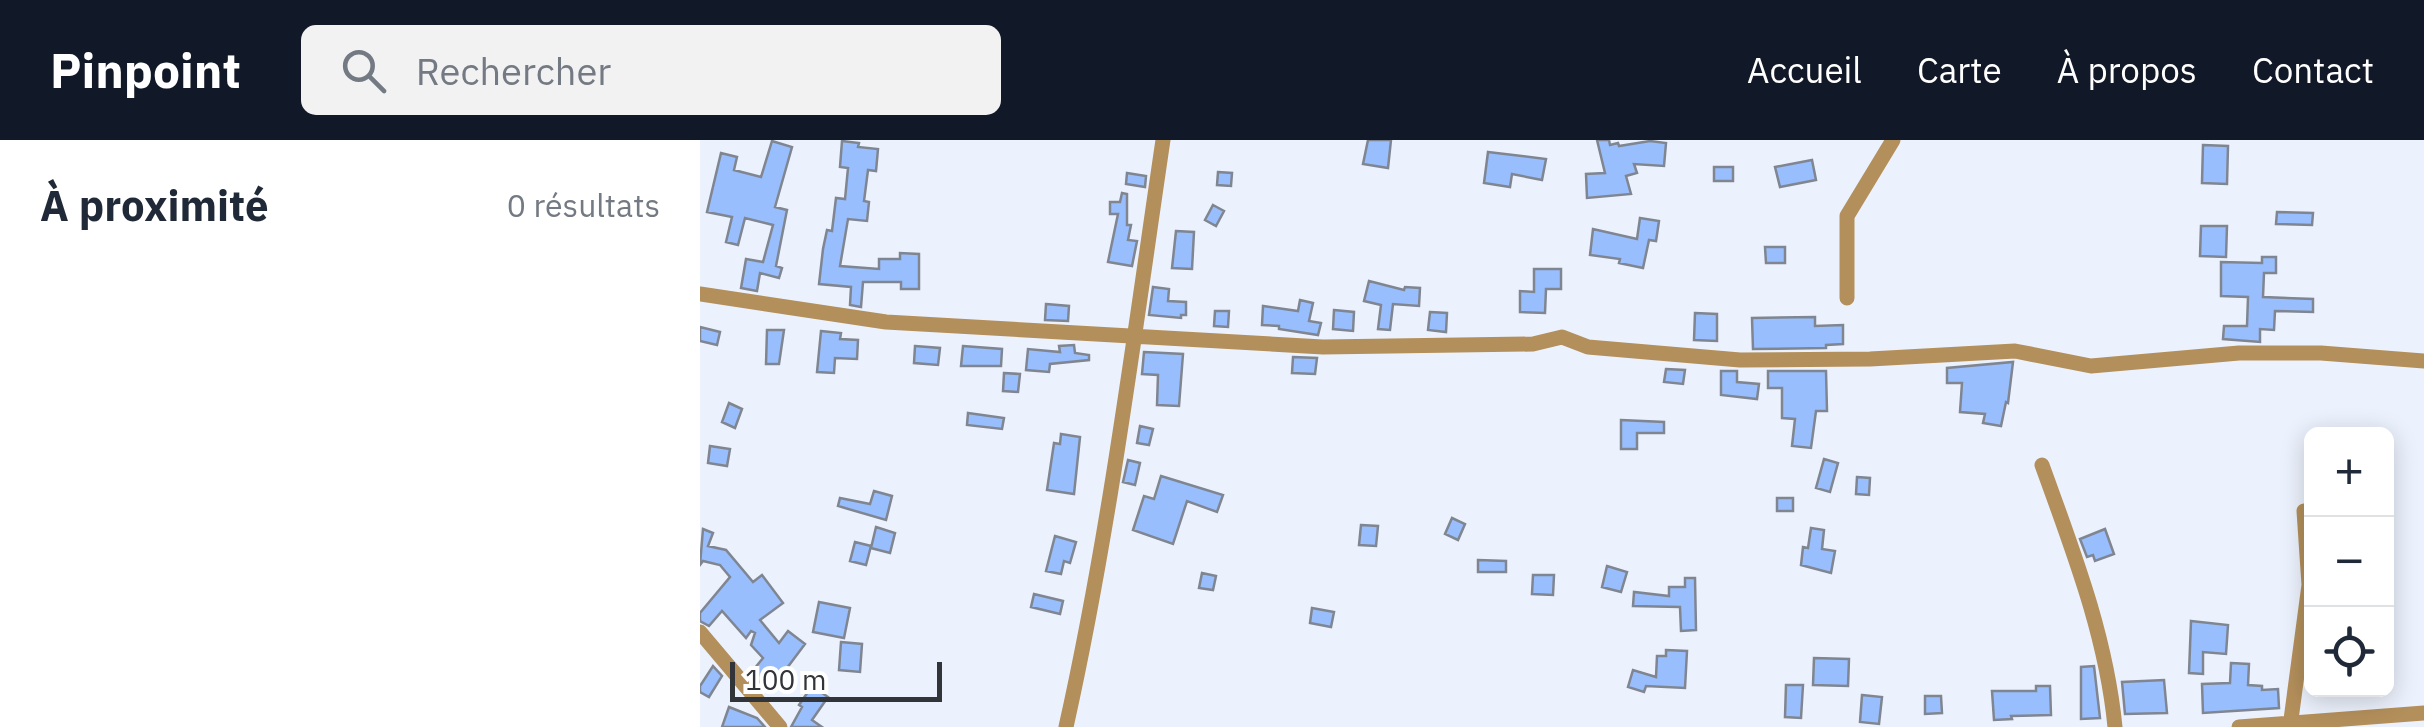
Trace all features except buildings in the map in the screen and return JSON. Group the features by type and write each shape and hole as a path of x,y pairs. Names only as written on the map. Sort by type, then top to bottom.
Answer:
{"street":[{"path":"1066,727 1083,648 1163,140"},
{"path":"1847,298 1847,216 1893,140"},
{"path":"700,294 886,322 1356,348 1533,344 1562,337 1588,347 1740,360 1870,360 2015,351 2091,366 2239,353 2321,353 2424,360"},
{"path":"2042,465 2093,611 2106,663 2114,727"},
{"path":"2291,724 2309,585 2304,517"},
{"path":"700,632 780,727"},
{"path":"2239,727 2424,713"}]}
